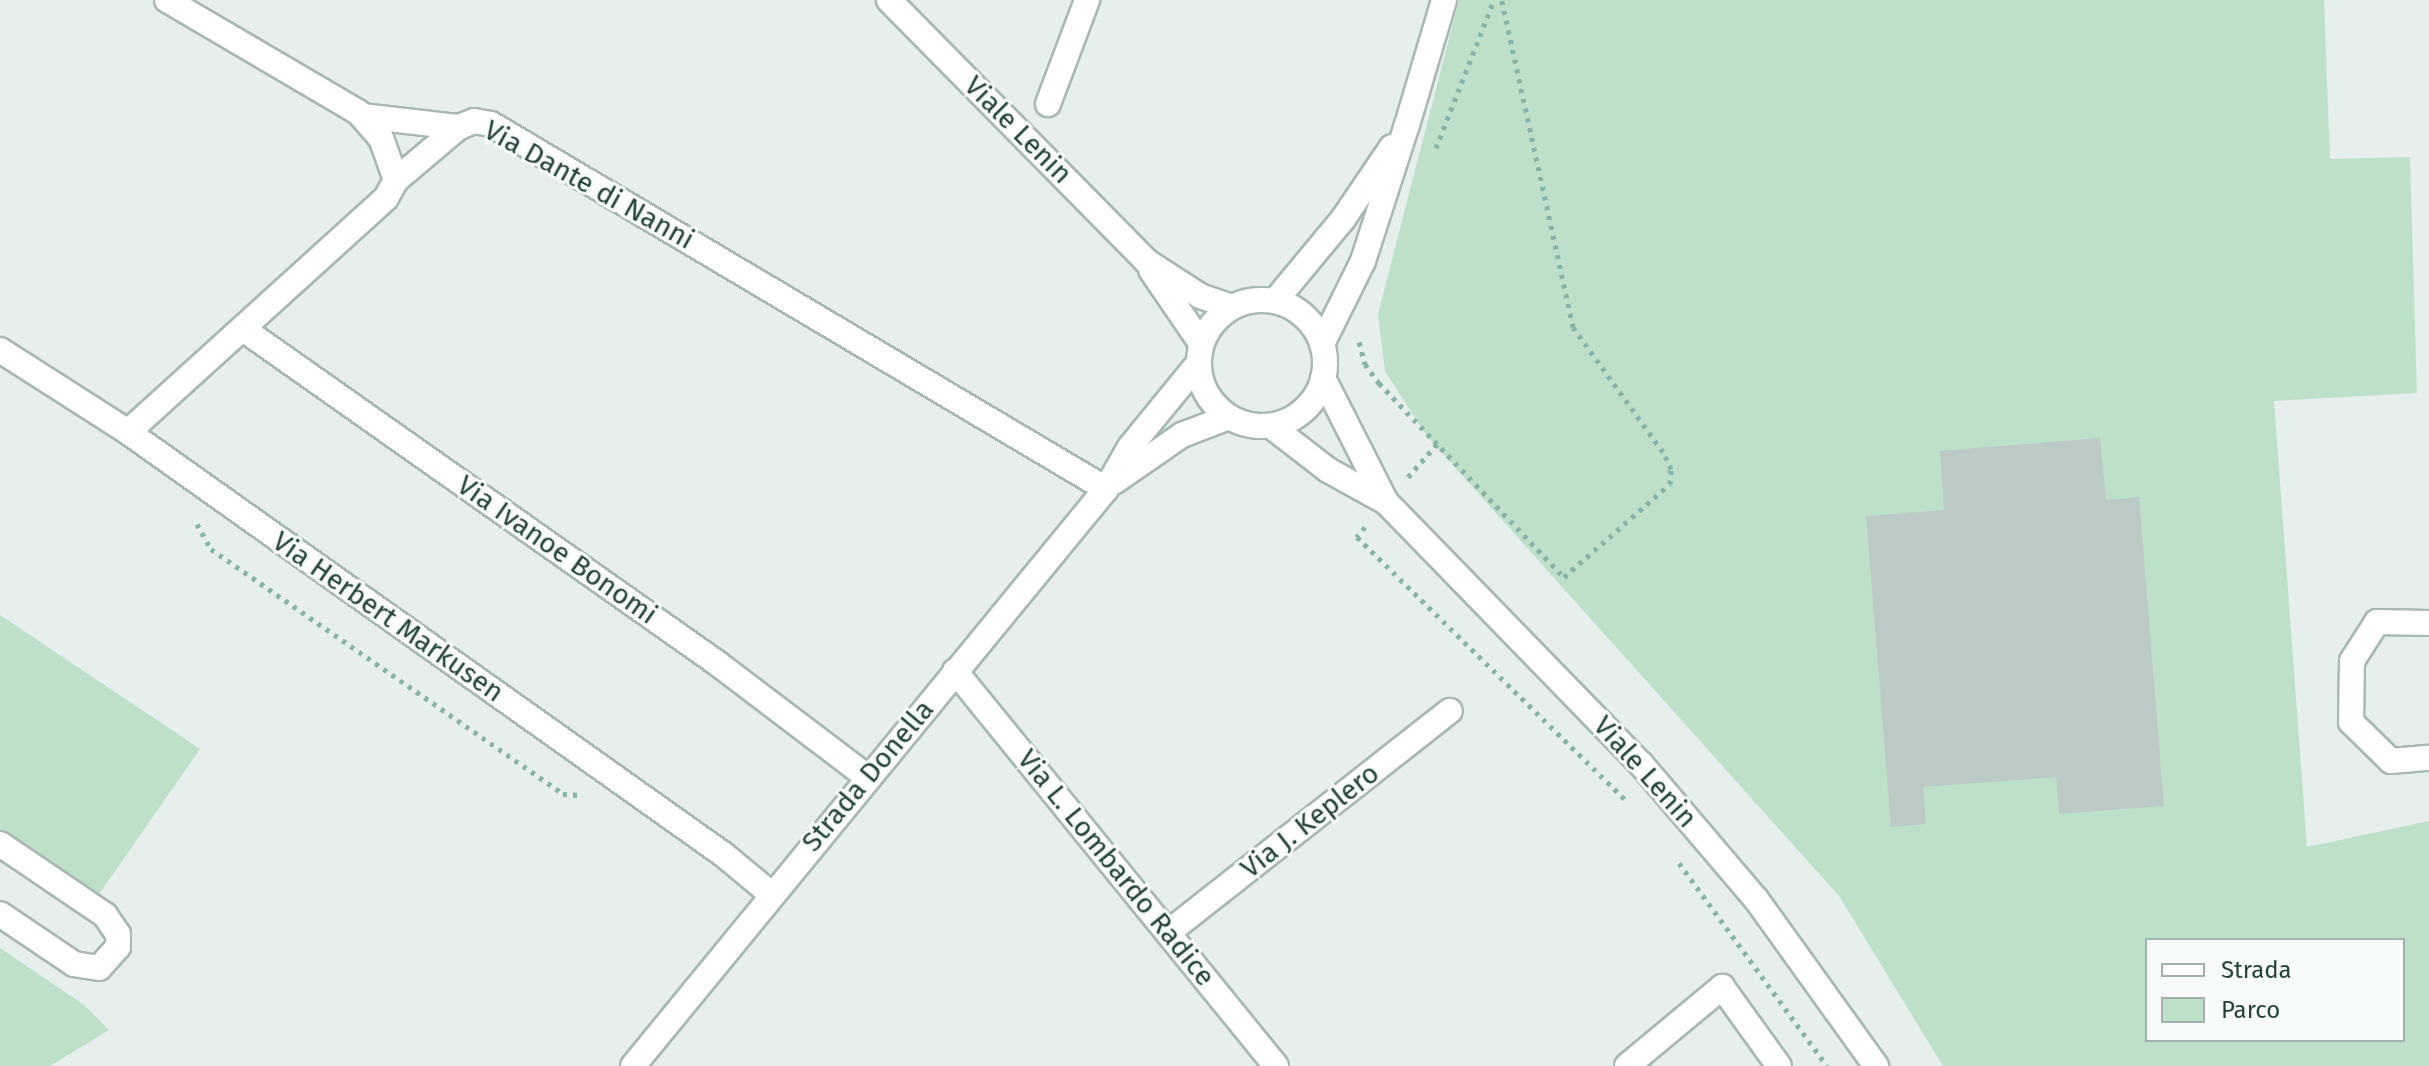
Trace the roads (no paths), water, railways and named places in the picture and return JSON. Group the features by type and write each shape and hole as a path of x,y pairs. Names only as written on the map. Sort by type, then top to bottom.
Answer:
{"street":[{"path":"167,0 362,116 381,138 396,180"},
{"name":"Viale Lenin","path":"889,0 1146,261 1200,296 1232,307 1275,301"},
{"path":"1048,104 1087,0"},
{"path":"1322,344 1363,261 1444,0"},
{"path":"362,116 459,127"},
{"name":"Via Dante di Nanni","path":"128,432 386,198 396,180 459,127 474,121 491,124 1106,489"},
{"path":"1322,344 1305,316 1275,301 1343,219 1407,125"},
{"name":"Viale Lenin","path":"1146,261 1200,353 1213,404 1229,417 1271,426 1328,470 1386,502 1641,764 1756,899 1876,1066"},
{"path":"1106,489 1130,447 1200,353 1219,316 1232,307"},
{"name":"Via Ivanoe Bonomi","path":"243,329 717,663 867,777"},
{"name":"Viale Lenin","path":"1322,344 1323,378 1386,502"},
{"name":"Via Herbert Markusen","path":"0,350 128,432 724,855 770,893"},
{"path":"1271,426 1305,410 1323,378"},
{"path":"1106,489 1160,448 1229,417"},
{"name":"Strada Donella","path":"633,1066 770,893 1106,489"},
{"path":"2429,623 2377,622 2352,661 2351,722 2391,761 2429,758"},
{"name":"Via L. Lombardo Radice","path":"955,671 1170,931 1276,1066"},
{"name":"Via J. Keplero","path":"1170,931 1450,711"},
{"path":"0,844 105,915 118,934 118,947 99,968 74,964 0,914"},
{"path":"1627,1066 1722,987 1779,1066"}]}
